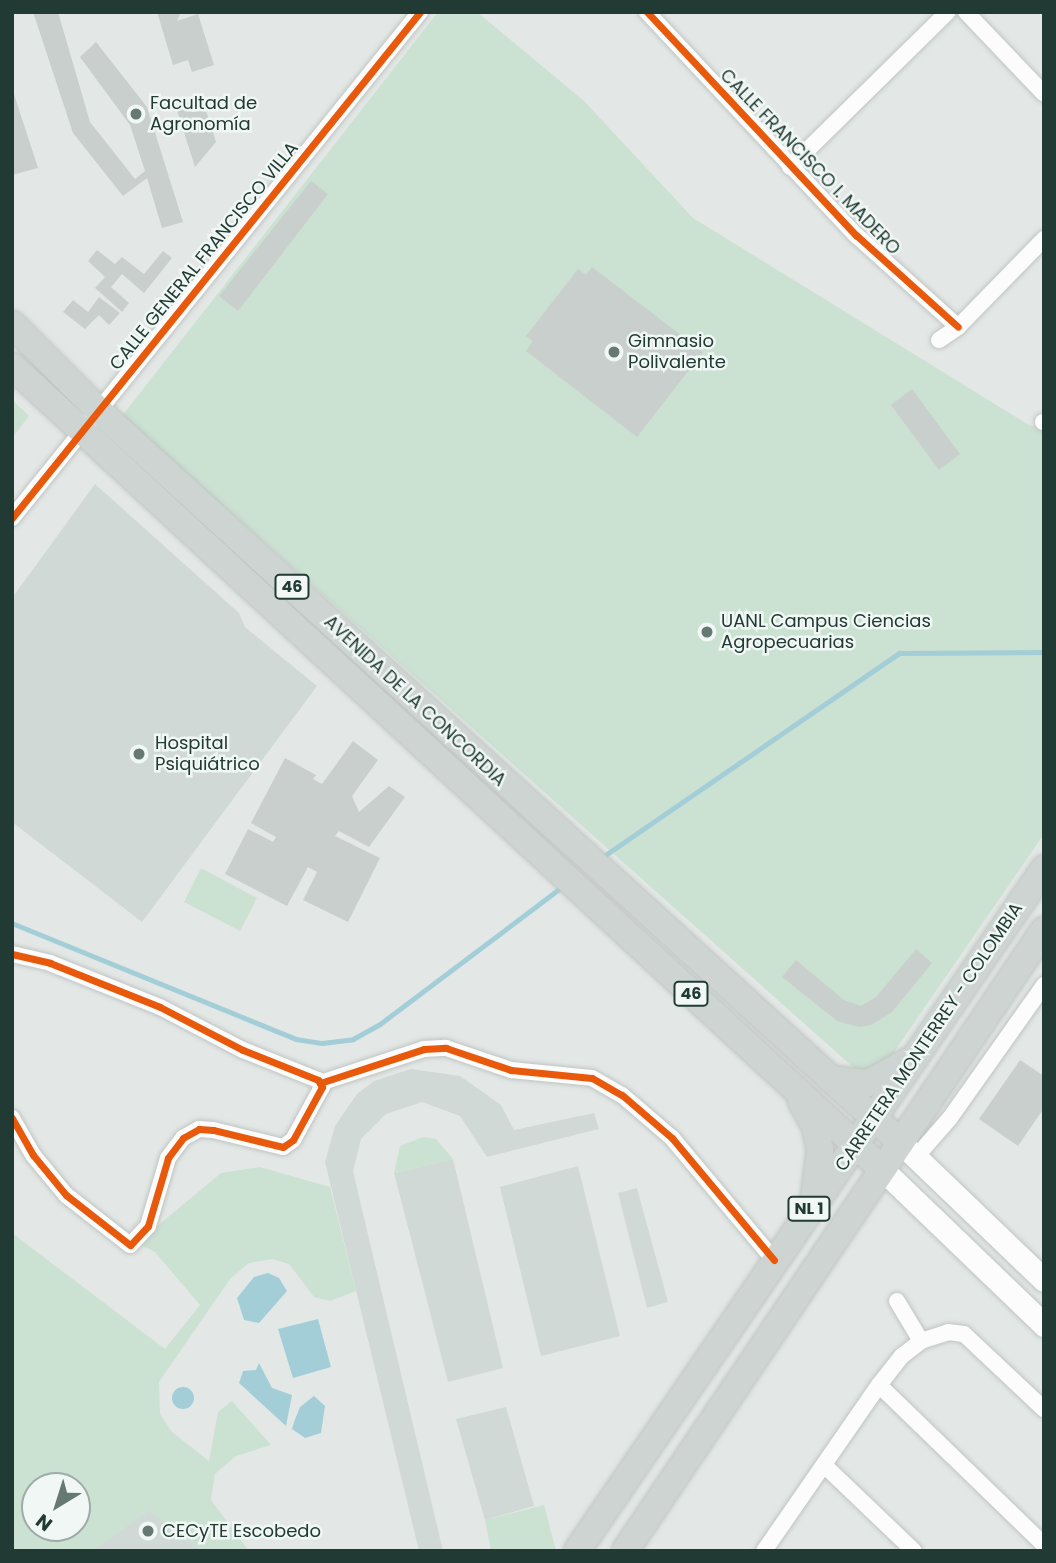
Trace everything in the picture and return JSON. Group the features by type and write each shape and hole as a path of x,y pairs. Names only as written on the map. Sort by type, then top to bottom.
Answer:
{"main road":[{"name":"AVENIDA DE LA CONCORDIA","path":"12,324 99,411 830,1079"},
{"name":"AVENIDA DE LA CONCORDIA","path":"12,366 80,433 794,1088"},
{"name":"CARRETERA MONTERREY - COLOMBIA","path":"577,1551 1044,869"},
{"name":"CARRETERA MONTERREY - COLOMBIA","path":"625,1551 882,1169 908,1149 1009,982 1044,930"},
{"path":"830,1079 863,1084 877,1081 919,1052"},
{"name":"46","path":"830,1079 908,1149 1039,1275"},
{"path":"794,1088 815,1126 820,1150 812,1205"},
{"name":"46","path":"794,1088 1044,1325"},
{"path":"1012,1294 1039,1275"}],"street":[{"name":"CALLE GENERAL FRANCISCO VILLA","path":"12,518 419,12"},
{"name":"CALLE FRANCISCO I. MADERO","path":"647,12 789,167 919,296 958,327"},
{"path":"789,167 947,12"},
{"path":"966,12 1044,94"},
{"path":"939,340 958,327 1044,239"},
{"path":"12,954 112,987 320,1083 424,1049 446,1048 496,1067 592,1078 622,1095 673,1139 774,1260"},
{"path":"1009,982 1034,999"},
{"path":"908,1149 950,1118 1044,985"},
{"path":"12,1118 33,1155 66,1195 130,1245 148,1226 168,1158 183,1138 199,1129 214,1130 283,1147 293,1140 321,1093 320,1083"},
{"path":"897,1301 920,1341"},
{"path":"772,1547 879,1385 901,1356 920,1341 955,1331 969,1337 1044,1409"},
{"path":"879,1385 1044,1545"},
{"path":"824,1465 914,1551"}],"shaded area":[{"name":"Hospital Psiquiátrico","path":"95,484 239,613 245,627 317,686 142,922 12,822 12,598"},
{"path":"411,1069 460,1076 501,1105 514,1130 594,1113 599,1129 487,1157 460,1116 422,1102 386,1114 361,1139 353,1171 443,1551 419,1551 325,1162 335,1126 357,1094 374,1081"},
{"path":"453,1159 503,1368 448,1382 394,1173"},
{"path":"578,1166 620,1336 541,1356 500,1187"},
{"path":"637,1188 668,1302 647,1308 618,1193"},
{"path":"506,1407 534,1506 485,1520 456,1419"},
{"name":"CECyTE Escobedo","path":"149,1510 202,1551 92,1551"}],"green space":[{"name":"UANL Campus Ciencias Agropecuarias","path":"438,12 477,12 584,101 693,218 1029,425 1044,429 1044,834 883,1068 858,1071 853,1067 122,416"},
{"path":"12,400 29,416 12,438"},
{"path":"201,868 257,898 240,931 184,902"},
{"path":"423,1137 436,1139 453,1159 394,1173 400,1146"},
{"path":"260,1167 330,1187 356,1291 330,1301 314,1297 289,1264 272,1259 249,1263 230,1279 159,1382 160,1414 172,1432 209,1461 218,1412 232,1401 271,1445 236,1456 215,1474 211,1500 249,1551 202,1551 149,1511 92,1551 12,1551 12,1233 165,1349 200,1305 155,1252 137,1243 221,1173"},
{"path":"544,1505 556,1551 491,1551 485,1520"}],"water":[{"path":"268,1273 279,1278 287,1291 259,1323 244,1320 237,1298 254,1277"},
{"path":"318,1319 331,1367 293,1378 278,1329"},
{"path":"259,1363 272,1388 292,1395 286,1426 239,1383 243,1371 256,1370"},
{"path":"183,1387 191,1390 194,1398 191,1406 183,1409 175,1406 172,1398 175,1390"},
{"path":"314,1396 325,1406 321,1433 305,1438 292,1429 300,1407"}],"building":[{"name":"Facultad de Agronomía","path":"33,12 58,12 90,122 135,179 145,171 130,125 80,57 96,42 147,107 183,222 162,228 147,178 123,196 73,133"},
{"path":"157,12 181,12 177,21 198,14 214,65 192,72 188,60 173,65"},
{"path":"12,92 38,168 12,175"},
{"path":"202,98 216,142 195,167 176,107"},
{"path":"311,181 328,194 238,311 219,296"},
{"path":"97,250 115,264 122,257 144,274 163,251 172,258 144,293 122,274 111,287 129,303 122,312 95,288 105,277 88,261"},
{"name":"Gimnasio Polivalente","path":"592,267 703,352 637,437 526,351 533,341 526,336 578,269 586,275"},
{"path":"99,297 120,313 109,325 99,315 85,329 63,312 73,300 88,312"},
{"path":"912,389 960,454 939,470 891,405"},
{"path":"353,741 378,760 352,796 359,812 389,786 405,797 369,847 339,831 335,836 380,858 348,922 303,900 317,872 308,867 287,906 225,874 248,829 273,842 276,837 251,823 285,758 316,775 313,779 322,784"},
{"path":"916,949 932,963 892,1012 871,1025 859,1027 837,1021 782,977 796,960 844,1000 861,1006 876,997"},
{"path":"1020,1060 1044,1076 1044,1108 1018,1146 979,1119"}],"waterway":[{"path":"601,858 899,653 1044,652"},
{"path":"12,923 296,1039 322,1043 353,1039 380,1024 563,886"}],"cycle path":[{"path":"12,518 420,12"},
{"path":"647,12 856,235 958,327"},
{"path":"12,954 50,963 160,1007 243,1050 318,1080 322,1087 293,1140 283,1147 213,1130 199,1129 183,1138 168,1158 148,1226 130,1245 66,1195 33,1155 12,1118"},
{"path":"320,1083 424,1049 446,1048 511,1070 592,1078 622,1095 672,1138 774,1260"}],"place":[{"name":"Facultad de Agronomía","path":"136,114"},
{"name":"Gimnasio Polivalente","path":"614,352"},
{"name":"UANL Campus Ciencias Agropecuarias","path":"707,632"},
{"name":"Hospital Psiquiátrico","path":"139,754"},
{"name":"CECyTE Escobedo","path":"148,1531"}]}
